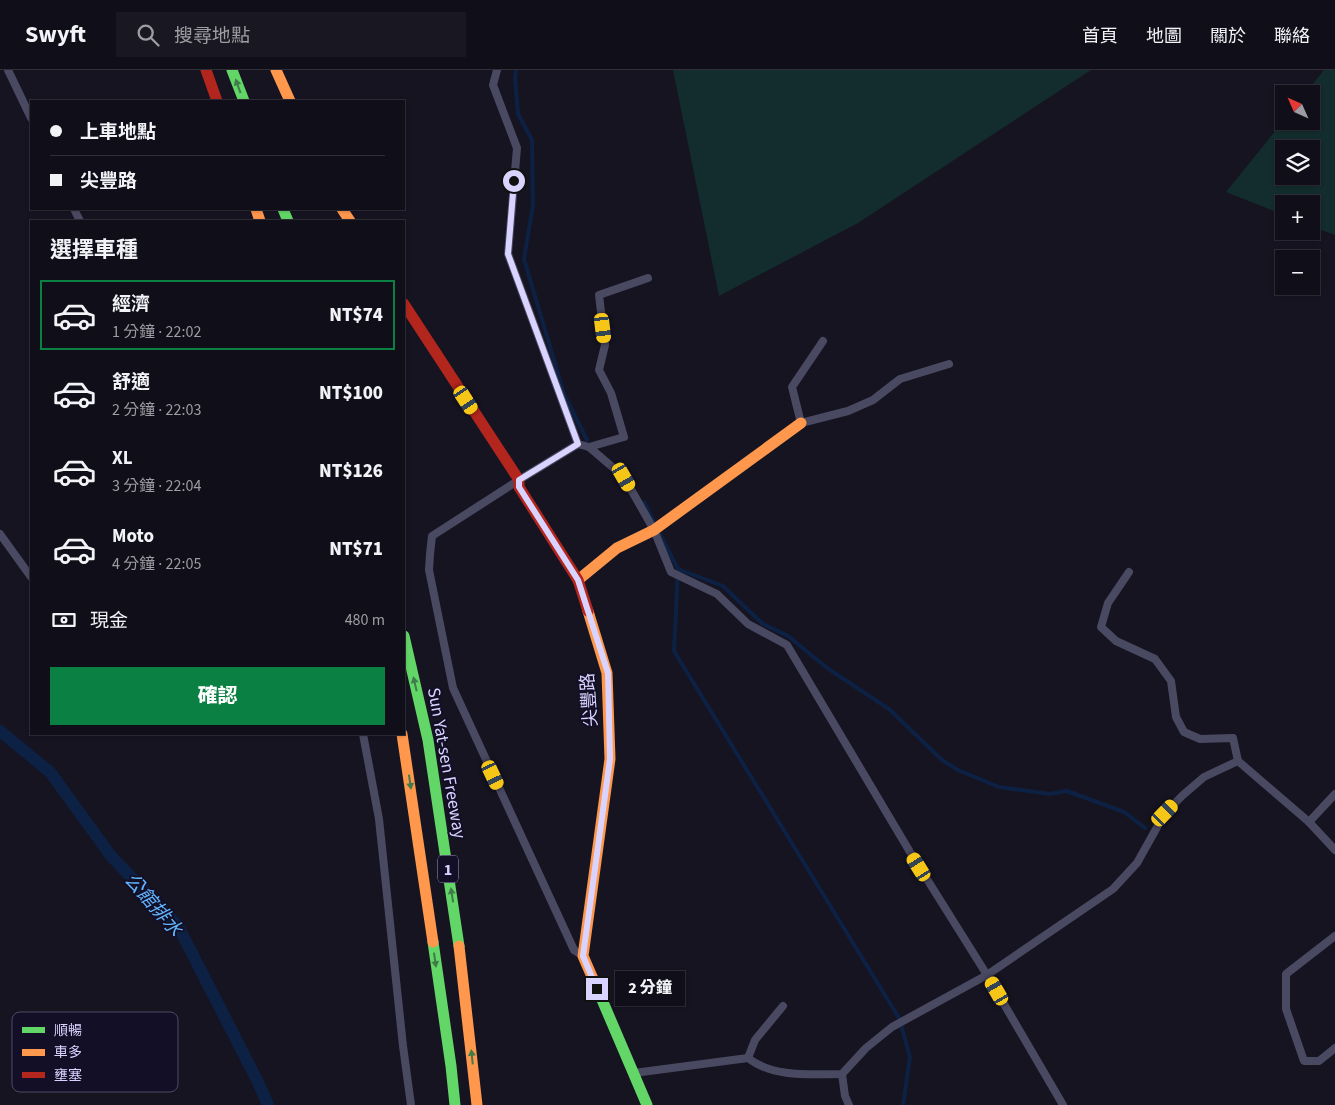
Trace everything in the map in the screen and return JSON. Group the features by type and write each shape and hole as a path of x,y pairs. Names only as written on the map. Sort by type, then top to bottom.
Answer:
{"main road":[{"path":"206,70 217,100"},
{"path":"232,70 244,100"},
{"path":"276,70 290,100"},
{"name":"尖豐路","path":"405,306 519,480 519,487 578,580 608,673 610,759 583,956"},
{"path":"578,580 617,548 658,526 801,423"},
{"name":"Sun Yat-sen Freeway","path":"405,640 428,740 462,959 477,1105"},
{"name":"1","path":"402,735 451,1066 455,1105"},
{"path":"583,956 647,1105"}],"lane":[{"path":"8,70 30,116"},
{"path":"497,70 493,85 517,148 508,254 578,444"},
{"path":"590,448 624,437 612,393 599,370 605,345 599,295 648,278"},
{"path":"823,341 792,387 801,423 848,412 873,400 900,379 949,364"},
{"path":"583,956 574,950 453,688 429,570 432,536 578,444 590,448 624,477 658,526 671,572 717,594 748,624 787,645 910,852 987,975 1063,1105"},
{"path":"0,534 30,576"},
{"path":"1129,572 1108,603 1101,626 1116,641 1155,659 1171,681 1176,718 1184,732 1200,739 1233,738 1238,761 1309,822 1335,850"},
{"path":"363,735 379,819 411,1105"},
{"path":"634,1073 748,1058 759,1066 801,1074 842,1074 866,1048 892,1027 987,975 1113,890 1137,863 1165,813 1183,794 1204,777 1238,761"},
{"path":"1309,822 1335,794"},
{"path":"1335,936 1286,974 1286,1009 1304,1061 1319,1061 1335,1048"},
{"path":"748,1058 755,1040 783,1006"},
{"path":"842,1074 848,1105"}],"green space":[{"path":"673,70 1091,70 858,223 719,296"},
{"path":"1324,70 1335,70 1335,235 1320,229 1320,195 1275,195 1275,211 1226,192 1276,130 1320,130 1320,85 1312,85"}],"waterway":[{"path":"516,70 518,114 532,140 533,205 524,259 564,394 587,440"},
{"path":"644,502 654,522"},
{"path":"660,534 678,569 674,651 899,1018 910,1057 903,1105"},
{"path":"678,569 723,586 763,624 788,636 827,668 889,709 942,760 958,770 999,787 1050,794 1067,791 1124,812 1145,828"},
{"name":"公館排水","path":"0,731 50,772 111,856 178,926 268,1105"}],"traffic: fast":[{"path":"232,70 244,100"},
{"path":"283,210 288,220"},
{"path":"405,640 428,740 459,946"},
{"path":"433,942 455,1105"},
{"path":"600,995 647,1105"}],"traffic: slow":[{"path":"276,70 290,100"},
{"path":"256,210 260,220"},
{"path":"343,210 349,220"},
{"path":"578,580 617,548 654,530 801,423"},
{"path":"588,611 607,673 610,759 583,956 600,995"},
{"path":"402,735 433,942"},
{"path":"459,946 477,1105"}],"traffic: jam":[{"path":"206,70 217,100"},
{"path":"405,306 519,480 519,487 578,580 588,611"}],"route":[{"path":"514,181 508,254 578,444 519,480 519,487 578,580 608,673 610,759 583,956 597,989"}]}
